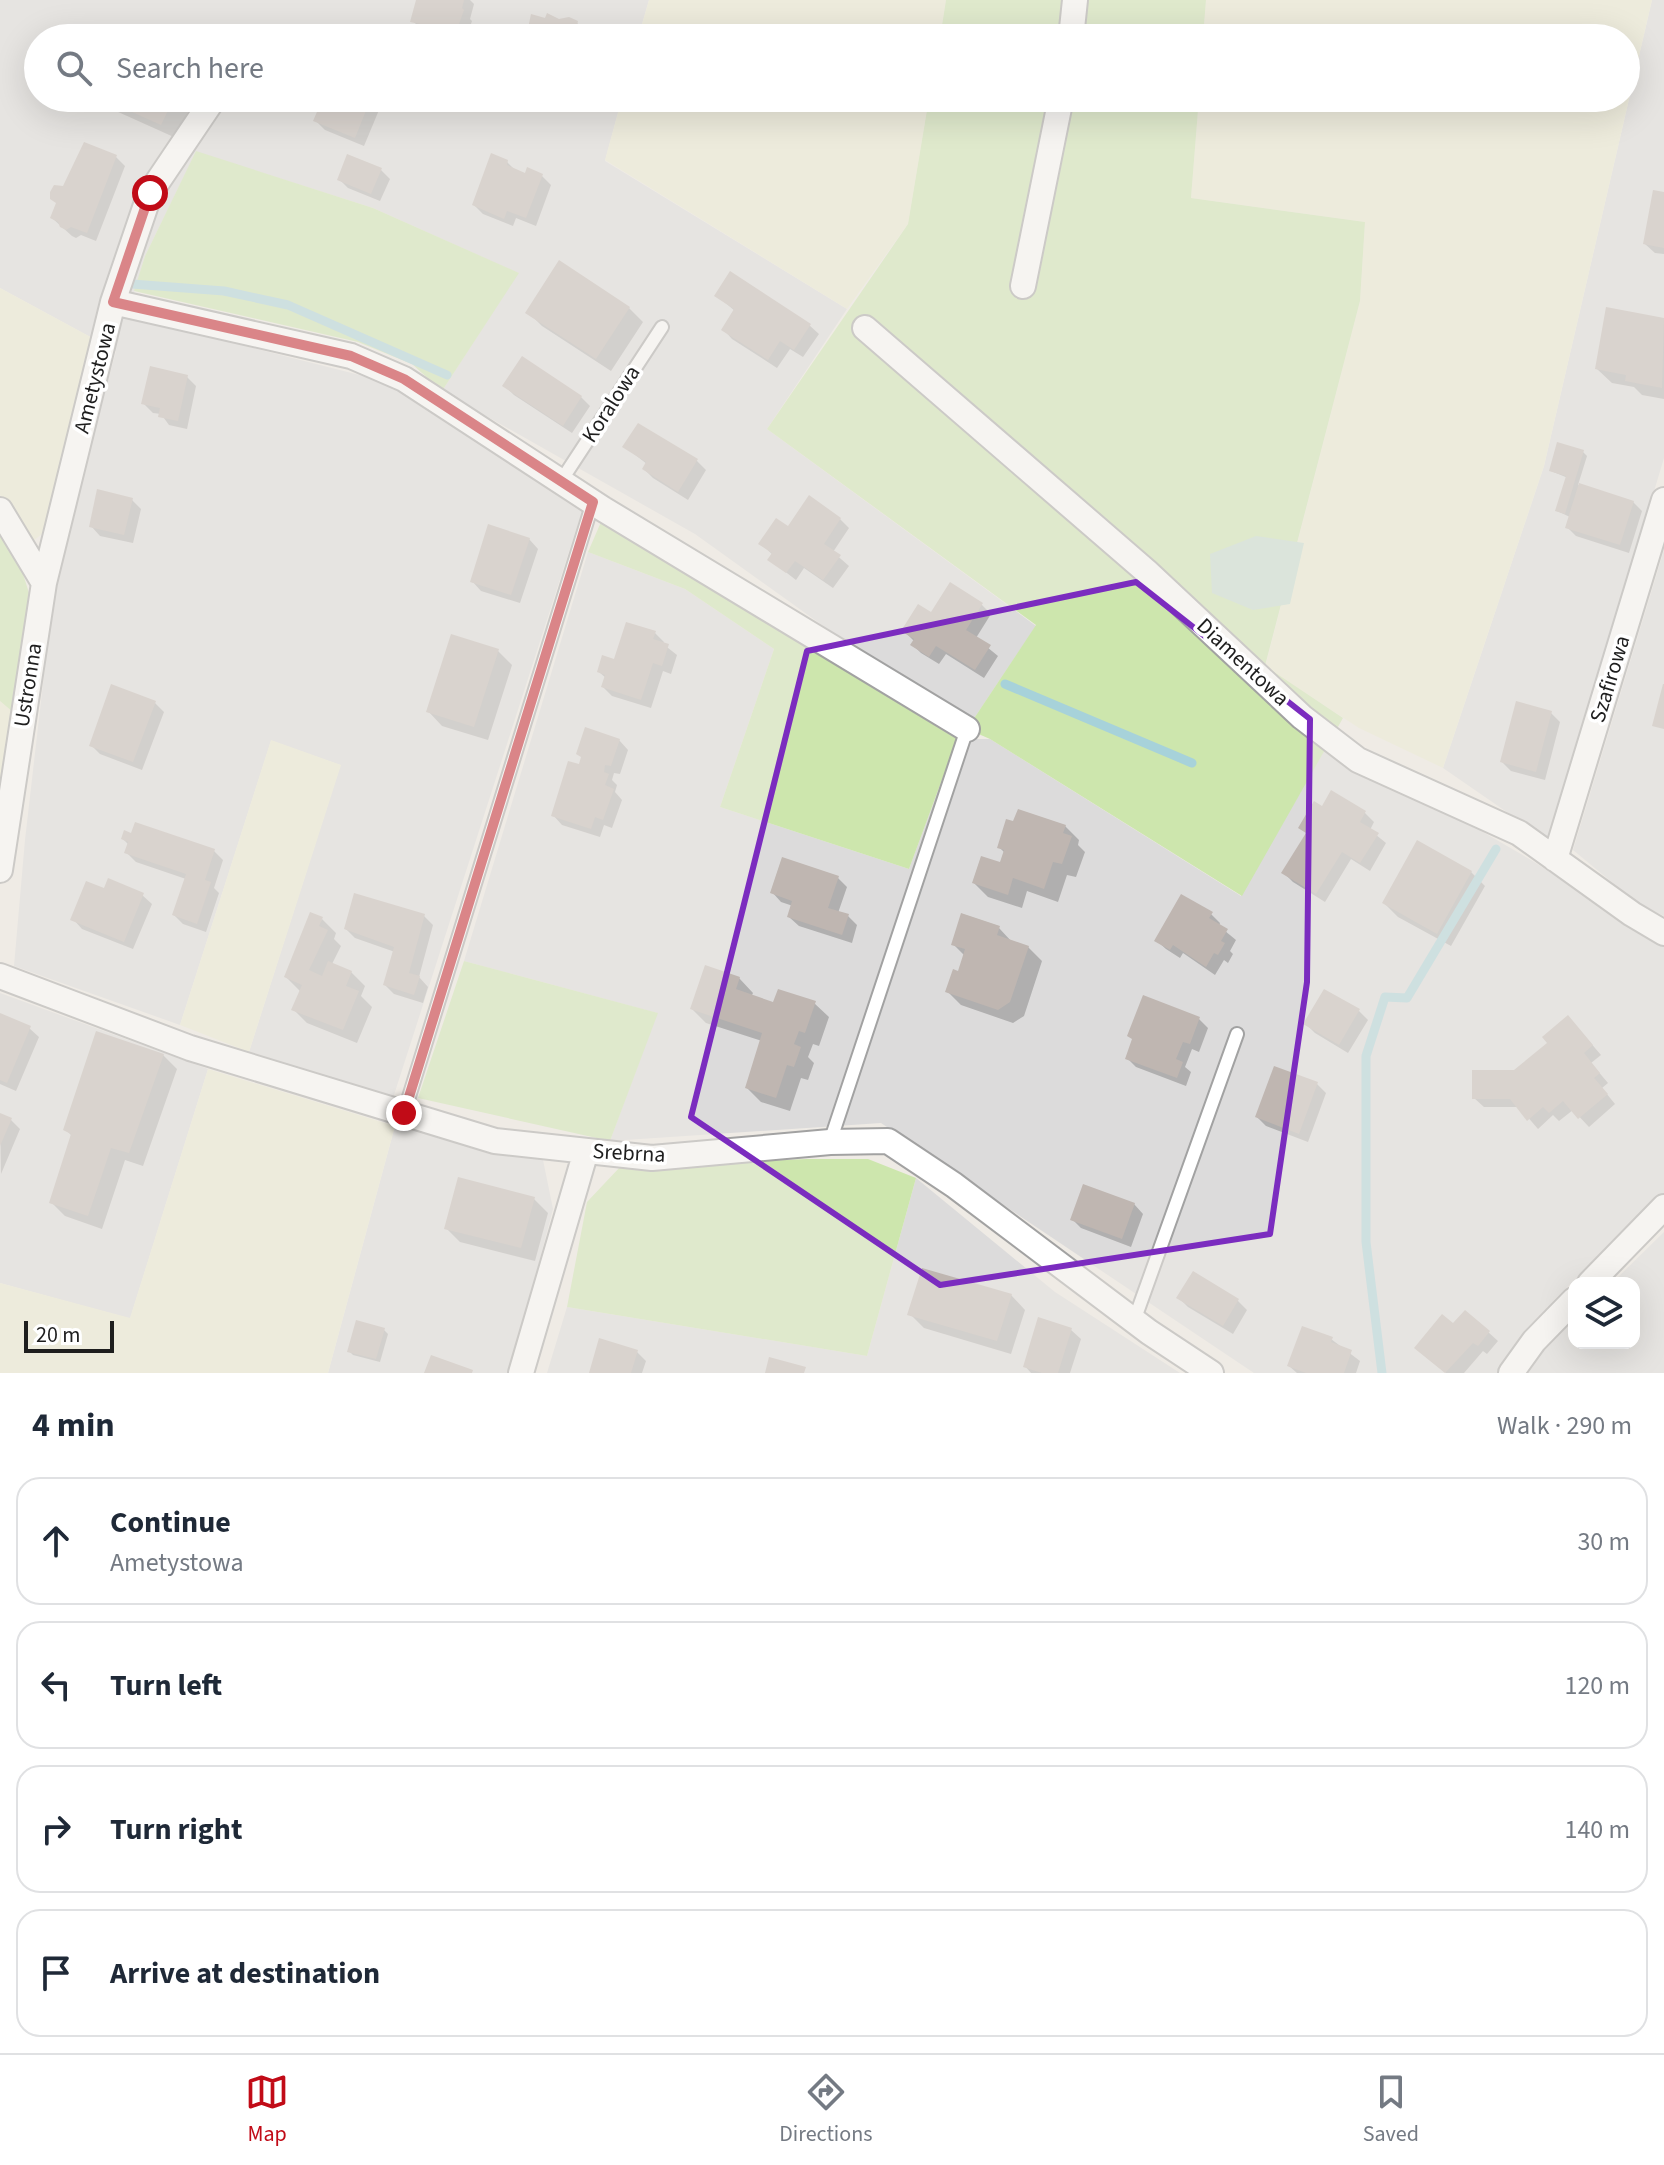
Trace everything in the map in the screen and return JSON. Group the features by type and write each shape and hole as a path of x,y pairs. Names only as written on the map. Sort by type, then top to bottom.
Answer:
{"street":[{"path":"1072,24 1075,0"},
{"name":"Ametystowa","path":"44,583 113,302 150,193 205,112"},
{"path":"1023,286 1058,112"},
{"path":"113,302 351,356 404,379 593,502 967,729"},
{"name":"Diamentowa","path":"865,328 1146,571 1302,717 1358,760 1519,833 1632,914 1664,933"},
{"name":"Szafirowa","path":"1555,859 1664,500"},
{"path":"0,510 44,583"},
{"name":"Ustronna","path":"0,870 44,583"},
{"name":"Srebrna","path":"0,976 190,1048 495,1141 652,1158 830,1142 888,1141 954,1185 1134,1321 1211,1373"},
{"path":"521,1373 586,1151"},
{"path":"1596,1277 1664,1207"},
{"path":"1511,1373 1534,1341 1568,1306"}],"lane":[{"name":"Koralowa","path":"561,481 662,327"},
{"path":"404,1113 593,502"},
{"path":"830,1142 967,729"},
{"path":"1134,1321 1237,1034"}],"highlighted area":[{"path":"1136,582 1310,719 1307,982 1270,1234 940,1285 691,1117 807,651"}],"shaded area":[{"path":"0,0 649,0 642,24 24,24 24,112 618,112 605,161 847,309 767,429 1036,626 967,729 695,534 442,391 518,273 373,208 196,152 145,256 127,316 383,381 582,511 393,1098 249,1052 340,765 271,741 180,1025 14,966 56,571 116,351 0,288"},
{"path":"1652,0 1664,0 1664,458 1549,841 1443,768 1544,466 1626,112 1640,112 1640,52"},
{"path":"1664,550 1664,916 1637,903 1573,850"},
{"path":"588,552 685,589 774,649 720,807 909,869 957,739 990,739 1241,896 1324,751 1413,799 1476,828 1531,860 1664,945 1664,1195 1578,1277 1568,1277 1568,1287 1554,1300 1499,1373 1254,1373 881,1123 610,1141 657,1013 464,961"},
{"path":"0,993 208,1069 130,1319 0,1283"},
{"path":"395,1126 543,1160 553,1209 510,1373 328,1373"},
{"path":"916,1178 1055,1292 1180,1373 547,1373 567,1307 867,1356"},
{"path":"1664,1232 1664,1373 1526,1373 1537,1355 1568,1325 1568,1349 1640,1349 1640,1277 1618,1277"}],"green space":[{"path":"649,0 946,0 942,24 642,24"},
{"path":"946,0 1206,0 1204,24 942,24"},
{"path":"1206,0 1652,0 1640,52 1640,24 1204,24"},
{"path":"618,112 927,112 908,224 847,309 605,160"},
{"path":"927,112 1198,112 1191,198 1365,222 1360,301 1265,666 1343,718 1242,896 990,739 967,729 1036,625 767,429 908,224"},
{"path":"1198,112 1626,112 1544,466 1443,768 1359,728 1265,667 1360,301 1365,222 1191,198"},
{"path":"196,151 373,208 519,273 442,391 412,364 358,342 134,291 145,256"},
{"path":"0,288 98,341 51,527 33,541 0,495"},
{"path":"601,522 957,739 909,869 720,807 774,649 685,589 588,552"},
{"path":"0,529 16,552 30,596 14,713 0,701"},
{"path":"1256,536 1304,543 1290,604 1253,610 1212,593 1210,554"},
{"path":"0,701 14,713 0,791"},
{"path":"271,740 341,765 249,1052 180,1025"},
{"path":"464,961 658,1013 610,1141 418,1098"},
{"path":"208,1069 395,1126 328,1373 0,1373 0,1283 130,1318"},
{"path":"868,1159 916,1178 867,1356 567,1307 587,1202 620,1167"}],"building":[{"path":"416,0 464,0 459,24 410,22"},
{"path":"547,13 559,19 569,17 578,21 577,24 529,24 531,14 545,18"},
{"path":"132,112 167,112 161,125"},
{"path":"317,112 365,112 355,138 313,121"},
{"path":"84,142 117,155 87,233 71,227 66,230 50,218 56,203 50,199 50,192 54,185 63,186"},
{"path":"491,153 508,160 507,165 525,173 527,167 543,174 526,218 507,211 504,219 472,205"},
{"path":"347,154 382,168 371,194 337,180"},
{"path":"1653,190 1664,192 1664,248 1643,244"},
{"path":"559,260 630,307 596,359 525,313"},
{"path":"730,271 811,324 794,350 780,341 768,360 721,330 734,309 714,296"},
{"path":"1606,307 1664,318 1662,388 1625,381 1626,375 1595,369"},
{"path":"522,356 582,396 563,426 502,386"},
{"path":"150,366 188,375 178,421 158,417 160,408 141,404"},
{"path":"638,423 698,459 678,492 642,469 646,462 622,447"},
{"path":"1557,442 1584,450 1565,514 1555,511 1566,476 1549,471"},
{"path":"1579,483 1634,501 1620,545 1565,528"},
{"path":"97,489 133,498 124,535 89,527"},
{"path":"809,495 841,518 824,544 841,555 823,580 795,561 786,573 767,560 772,553 758,544 776,518 788,526"},
{"path":"488,524 530,538 511,595 470,582"},
{"path":"950,582 983,603 966,630 991,645 975,670 936,646 929,657 910,645 914,639 901,631 918,604 931,612"},
{"path":"626,622 656,631 653,639 669,644 662,666 653,663 641,700 601,687 605,675 597,672 602,655 614,659"},
{"path":"451,634 499,649 474,727 426,712"},
{"path":"111,684 156,701 133,762 89,746"},
{"path":"1664,684 1664,729 1652,726"},
{"path":"1516,701 1552,711 1536,772 1500,762"},
{"path":"585,727 620,739 611,766 605,765 604,772 609,774 605,785 614,789 603,820 595,817 591,829 551,816 568,761 579,764 581,757 576,754"},
{"path":"1331,790 1366,811 1360,822 1379,833 1360,863 1342,852 1316,894 1281,873 1306,833 1298,828 1314,801 1322,806"},
{"path":"1018,809 1066,825 1063,833 1072,836 1062,864 1053,862 1044,889 1013,878 1008,895 972,883 981,856 1000,862 1004,850 997,848 1006,819 1013,821"},
{"path":"135,822 215,849 205,880 211,882 197,924 172,915 186,874 124,853 128,842 121,839 124,830 131,833"},
{"path":"1417,840 1472,871 1437,934 1382,903"},
{"path":"782,857 839,876 828,908 849,914 842,935 787,917 792,901 770,893"},
{"path":"108,878 144,893 124,942 70,920 86,881 104,888"},
{"path":"354,893 425,914 409,973 420,976 414,995 383,985 394,947 344,929"},
{"path":"1181,894 1213,912 1209,918 1228,929 1221,941 1225,943 1218,955 1214,953 1206,967 1173,945 1170,950 1154,941"},
{"path":"310,912 323,917 319,926 328,930 309,970 322,976 328,961 352,971 346,986 359,991 343,1030 291,1010 302,985 284,977"},
{"path":"961,913 1000,926 997,935 1029,946 1010,1002 998,1010 945,992 953,969 958,971 965,949 951,945"},
{"path":"705,965 740,977 736,989 773,1002 778,989 816,1001 805,1033 799,1031 794,1044 801,1047 794,1067 787,1065 776,1098 745,1088 762,1033 690,1009"},
{"path":"1324,989 1360,1009 1339,1045 1303,1024"},
{"path":"1143,995 1200,1017 1190,1044 1183,1042 1176,1059 1183,1062 1177,1078 1125,1059 1132,1039 1127,1036"},
{"path":"0,1013 31,1026 7,1083 0,1080"},
{"path":"1568,1015 1593,1045 1584,1053 1600,1073 1594,1078 1608,1094 1578,1119 1563,1101 1549,1113 1543,1107 1527,1121 1510,1099 1472,1099 1472,1070 1514,1070 1547,1043 1542,1037"},
{"path":"96,1031 164,1054 129,1153 111,1148 88,1216 49,1203 71,1134 63,1130"},
{"path":"1274,1066 1318,1082 1299,1134 1255,1117"},
{"path":"0,1113 12,1118 0,1146"},
{"path":"458,1177 535,1197 521,1248 444,1229"},
{"path":"1083,1184 1135,1203 1122,1239 1070,1220"},
{"path":"922,1268 1012,1294 997,1341 907,1315"},
{"path":"1193,1271 1239,1299 1223,1326 1176,1298"},
{"path":"1465,1310 1490,1331 1478,1346 1473,1343 1445,1373 1414,1348 1442,1314 1453,1323"},
{"path":"1038,1317 1072,1328 1058,1373 1042,1373 1023,1367"},
{"path":"356,1320 385,1328 376,1359 347,1352"},
{"path":"1302,1326 1333,1337 1331,1342 1352,1350 1344,1373 1306,1373 1287,1366"},
{"path":"599,1338 638,1350 631,1373 589,1373"},
{"path":"431,1355 473,1370 472,1373 424,1373"},
{"path":"769,1357 806,1367 804,1373 765,1373"}],"waterway":[{"path":"132,284 224,291 288,305 447,375"},
{"path":"1005,684 1192,763"},
{"path":"1382,1373 1366,1242 1366,1056 1385,997 1407,998 1496,849"}],"route":[{"path":"150,193 113,302 351,356 404,379 593,502 404,1113"}]}
